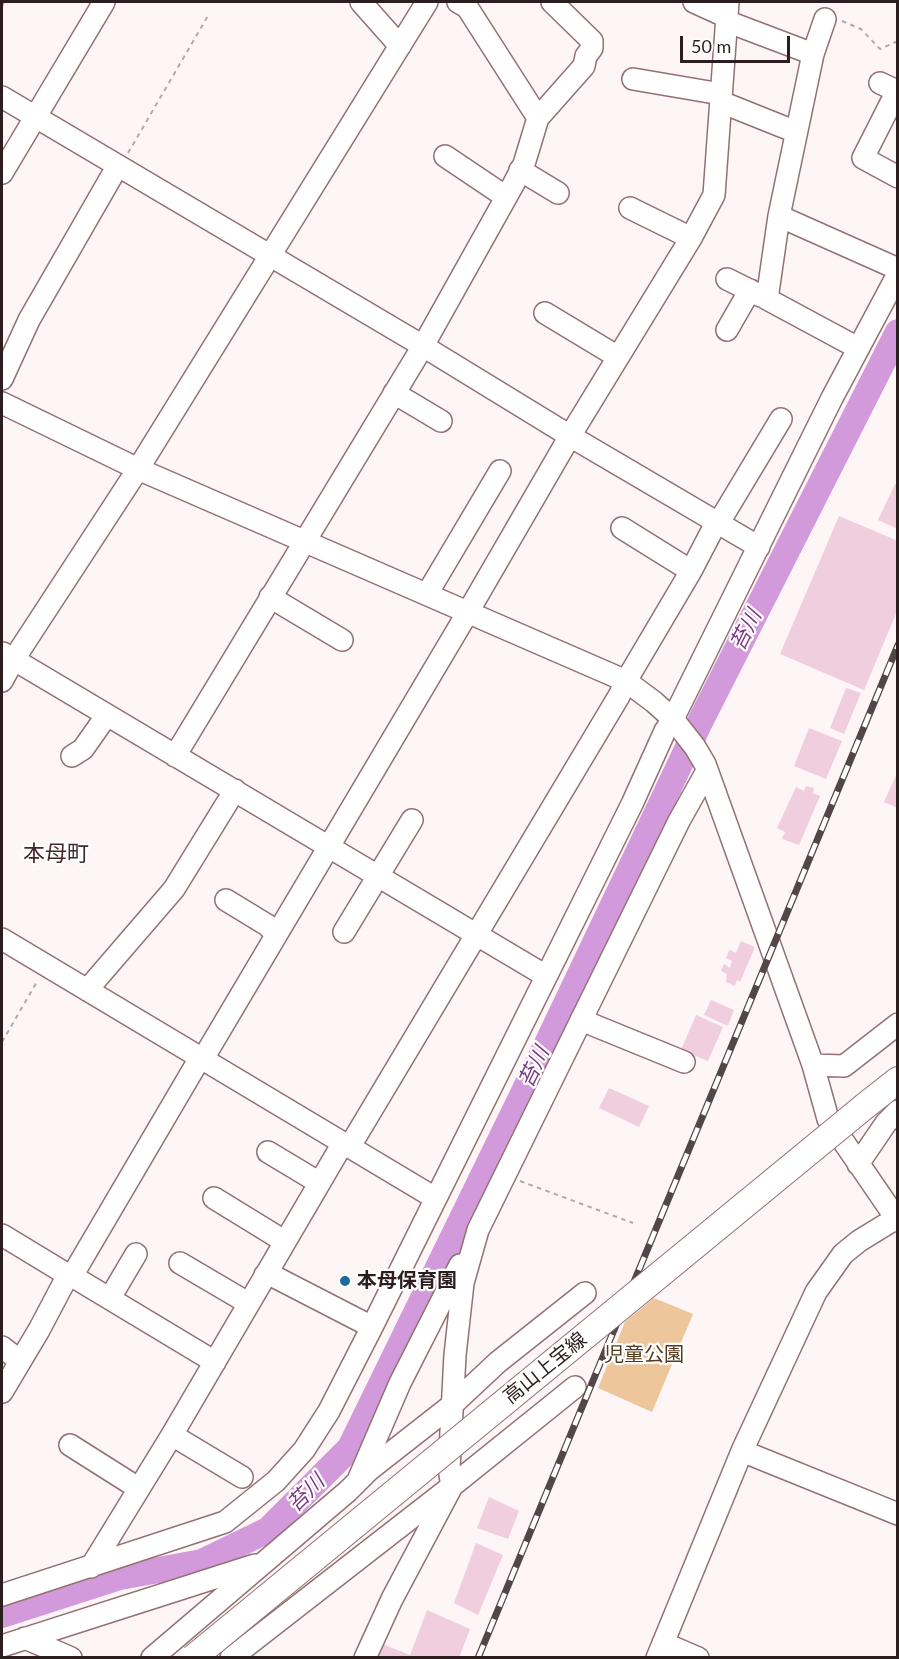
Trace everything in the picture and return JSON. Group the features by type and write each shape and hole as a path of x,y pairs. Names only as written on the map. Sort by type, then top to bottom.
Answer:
{"main road":[{"name":"高山上宝線","path":"193,1658 897,1080"}],"street":[{"path":"2,173 104,2"},
{"path":"361,2 400,46"},
{"path":"2,681 8,655 138,469 427,2"},
{"path":"458,2 467,7 538,118"},
{"path":"175,756 423,346 520,170 538,118 584,66 586,56 592,48 592,41 552,2"},
{"path":"694,2 727,13 813,54"},
{"path":"2,1392 200,1058 207,1052 570,436 691,238 714,195 727,13"},
{"path":"727,330 758,295 779,216 813,54 825,19"},
{"path":"633,79 721,98 796,132"},
{"path":"880,83 897,91 863,158 897,177"},
{"path":"2,98 759,547"},
{"path":"445,156 506,197"},
{"path":"2,379 29,320 118,167"},
{"path":"520,170 558,193"},
{"path":"630,208 691,238"},
{"path":"2,1594 225,1522 276,1481 304,1450 329,1411 632,804 665,731 674,722 897,271 779,216"},
{"path":"727,279 858,348"},
{"path":"545,313 618,357"},
{"path":"394,393 441,421"},
{"path":"2,403 138,469 626,681 654,702 695,747 706,767 813,1065 828,1119 896,1220 859,1241 843,1254 828,1272 801,1322 742,1451 660,1650 698,1658"},
{"path":"91,1567 172,1435 318,1182 346,1145 476,934 781,419"},
{"path":"428,594 500,471"},
{"path":"622,528 691,571"},
{"path":"270,597 342,640"},
{"path":"8,655 546,976"},
{"path":"72,756 83,749 107,715"},
{"path":"358,1482 364,1463 400,1383 706,767"},
{"path":"87,990 174,889 235,790"},
{"path":"344,932 412,820"},
{"path":"226,900 267,925 276,934"},
{"path":"2,939 435,1198"},
{"path":"581,1020 684,1062"},
{"path":"813,1065 844,1066 897,1024"},
{"path":"858,1164 897,1111"},
{"path":"268,1152 318,1182"},
{"path":"214,1198 284,1240"},
{"path":"365,1658 392,1599 452,1486 449,1469 455,1355 463,1283 478,1230"},
{"path":"2,1235 215,1362"},
{"path":"110,1298 136,1254"},
{"path":"180,1263 248,1303"},
{"path":"265,1275 273,1276 372,1328"},
{"path":"152,1658 452,1405 498,1362 585,1293"},
{"path":"2,1347 20,1360"},
{"path":"231,1658 575,1387"},
{"path":"172,1435 242,1477"},
{"path":"70,1445 138,1488"},
{"path":"742,1451 897,1515"},
{"path":"2,1646 265,1562"},
{"path":"25,1638 71,1658"}],"path":[{"path":"2,6 4,2"},
{"path":"118,167 209,14"},
{"path":"825,19 826,15 861,29 880,49 897,41"},
{"path":"2,1042 48,966"},
{"path":"505,1175 633,1223"}],"green space":[{"name":"児童公園","path":"654,1298 693,1314 652,1412 598,1388 625,1322"}],"building":[{"path":"895,484 898,485 898,529 878,520"},
{"path":"839,516 898,541 898,609 864,690 780,654"},
{"path":"846,688 861,693 844,734 830,728"},
{"path":"809,728 842,741 826,779 794,766"},
{"path":"898,771 898,808 884,802"},
{"path":"806,786 814,788 813,793 820,796 799,845 782,839 785,832 777,828 796,787 804,791"},
{"path":"741,941 755,947 740,982 737,980 735,986 726,982 727,974 721,971 724,964 730,968 732,961 726,958 729,950 736,953"},
{"path":"711,1000 734,1010 728,1026 704,1015"},
{"path":"696,1015 723,1027 708,1061 681,1050"},
{"path":"609,1088 649,1106 639,1127 599,1108"},
{"path":"489,1497 519,1511 508,1539 477,1528"},
{"path":"476,1543 503,1555 478,1615 454,1603"},
{"path":"427,1610 470,1629 459,1658 375,1658 380,1643 410,1655"}],"waterway":[{"name":"苔川","path":"2,1615 120,1577 202,1562 268,1530 350,1448 534,1071 700,722 898,332"}],"railway":[{"path":"478,1658 898,645"}],"place":[{"name":"本母保育園","path":"345,1281"}],"district":[{"name":"本母町","path":"56,854"}]}
